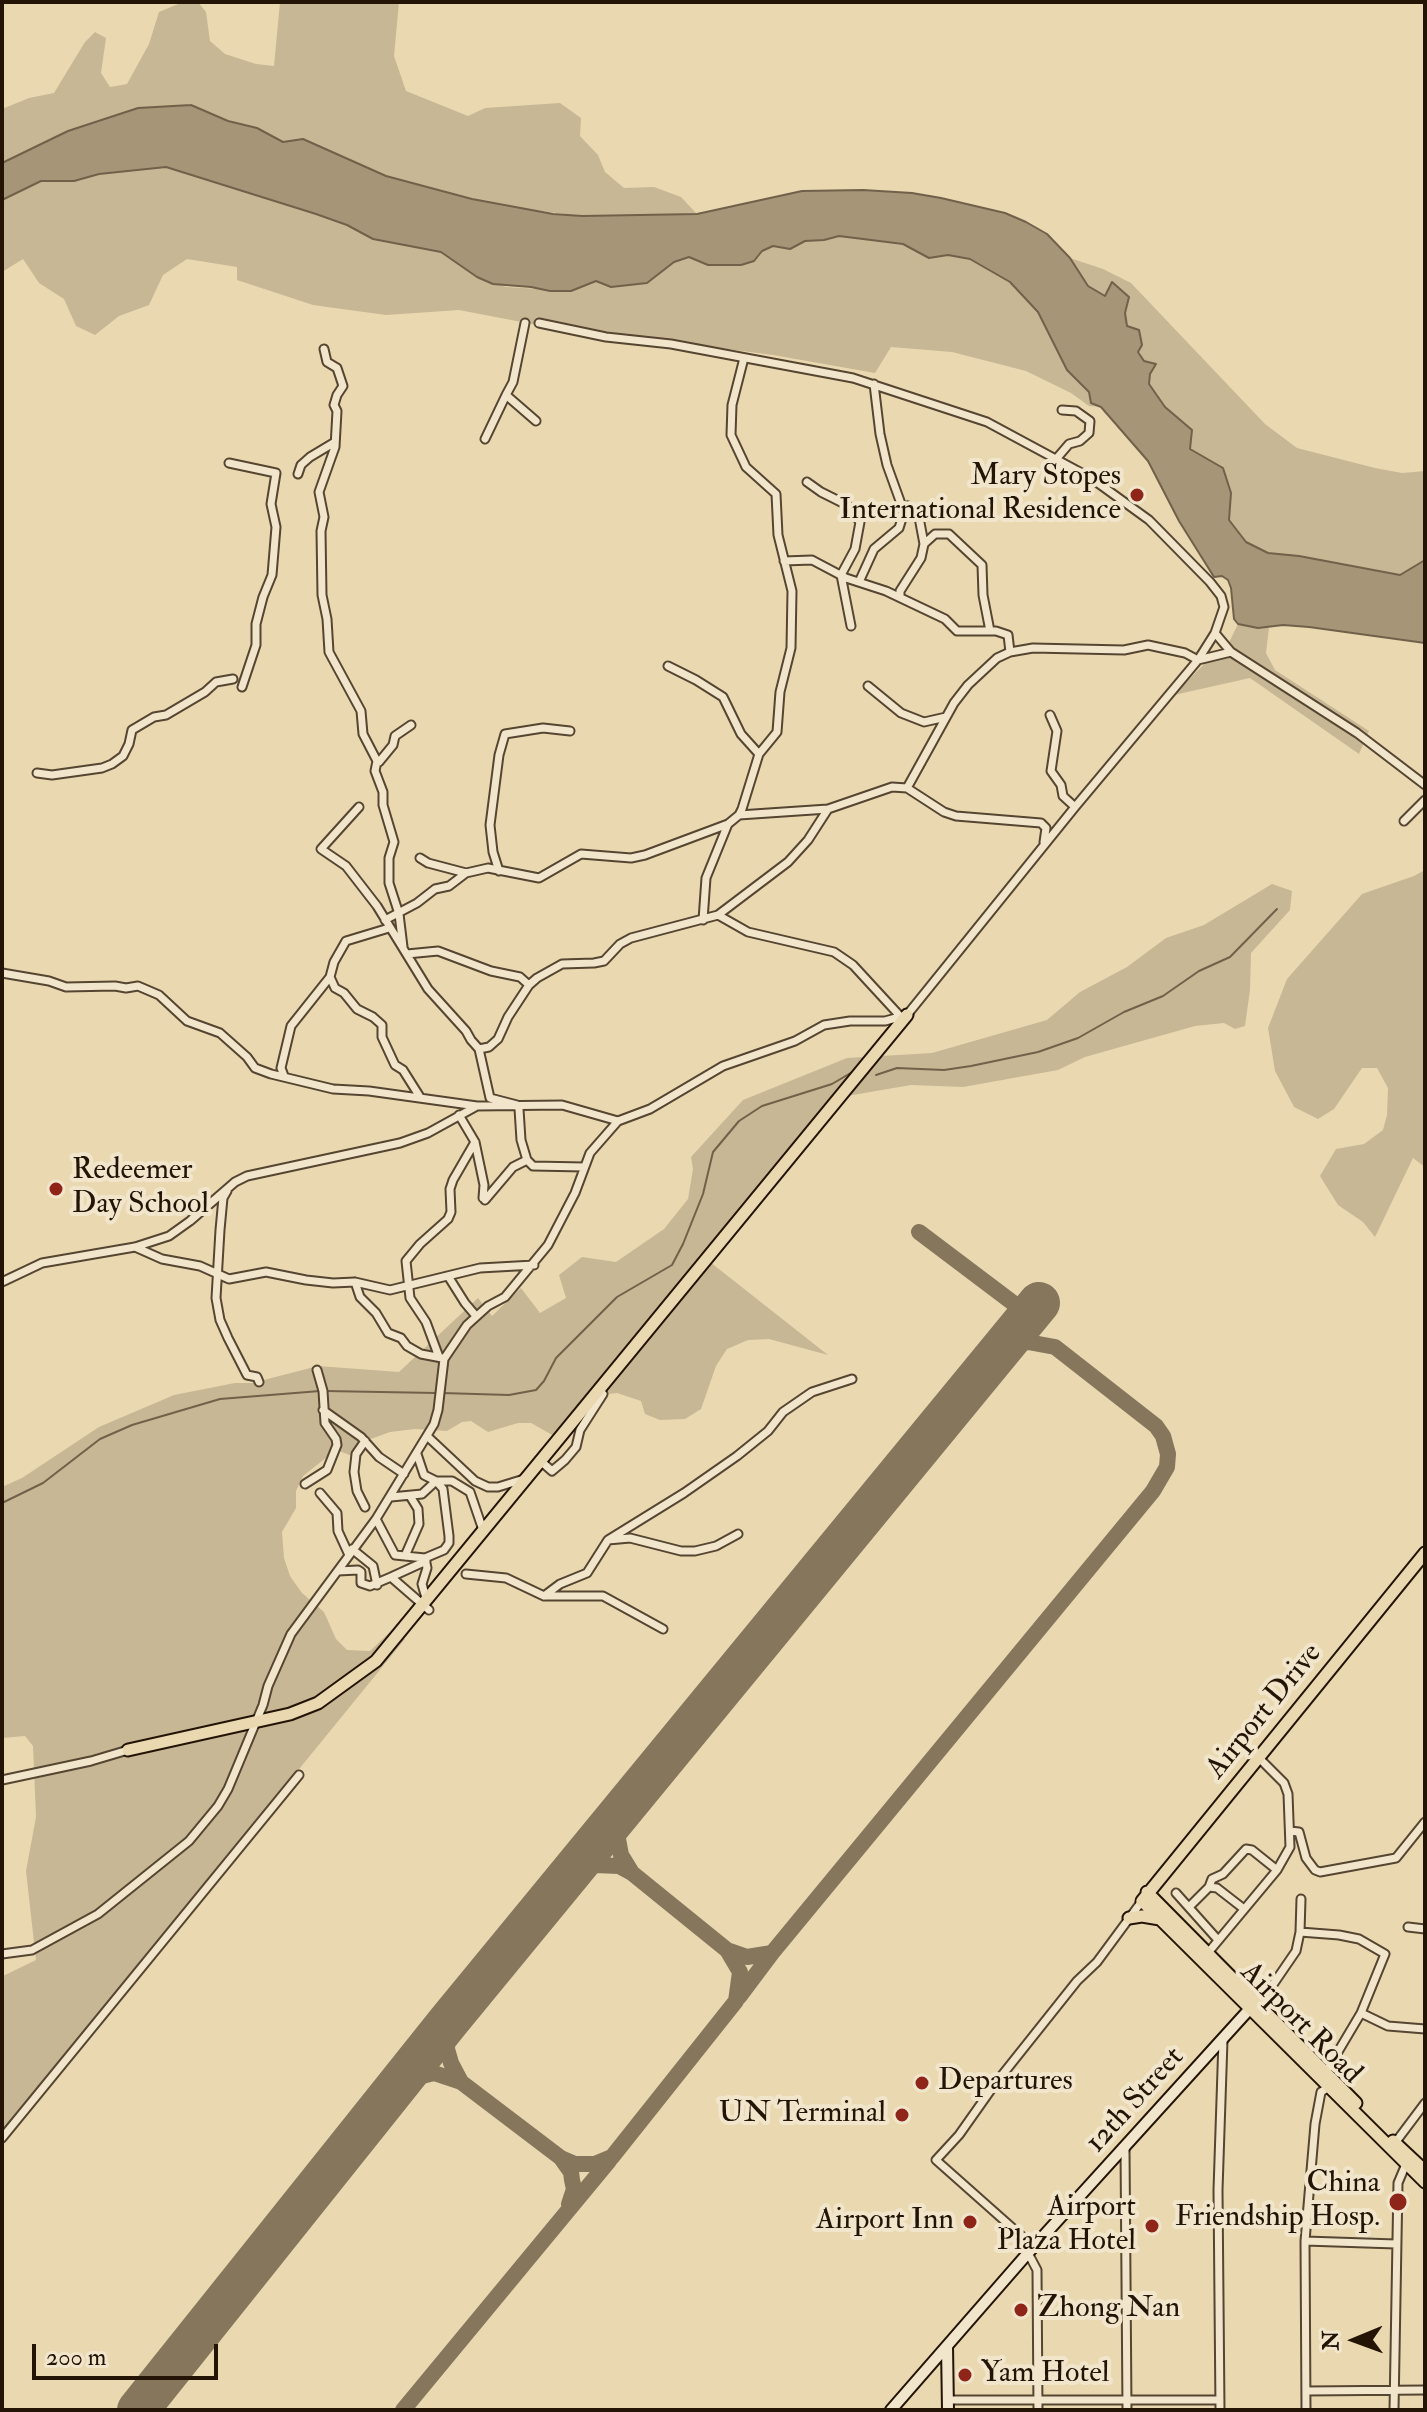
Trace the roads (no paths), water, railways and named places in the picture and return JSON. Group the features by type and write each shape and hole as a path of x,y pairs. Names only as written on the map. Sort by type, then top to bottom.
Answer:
{"main road":[{"path":"128,1750 256,1723 318,1703 376,1661 903,1016"},
{"name":"Airport Drive","path":"1144,1896 1425,1553"},
{"path":"1129,1918 1162,1914 1161,1876"},
{"name":"Airport Road","path":"1144,1896 1425,2171"},
{"name":"Airport Road","path":"1162,1914 1207,1954 1329,2087 1425,2182"}],"street":[{"path":"485,439 513,382 525,323"},
{"path":"441,1358 476,1316 505,1297 534,1265 566,1212 590,1153 618,1121 650,1109 723,1066 795,1041 824,1025 850,1021 878,1022 903,1016 1198,660 1215,633 1224,603 1210,582 1149,520 1091,478 987,422 874,384 671,344 606,337 539,323"},
{"path":"324,349 327,362 337,368 343,386 334,405 337,441 319,492 324,517 321,531 322,595 329,652 361,711 363,734 377,761 375,771 394,842 389,858 389,883 399,914 405,950"},
{"path":"385,920 435,889 449,886 466,873 488,868 539,878 581,854 631,858 645,855 728,824 739,815 751,787 759,754 777,732 780,692 791,648 792,591 775,517 776,494 746,467 731,435 732,405 744,358"},
{"path":"874,384 882,444 904,512"},
{"path":"506,395 536,421"},
{"path":"1057,458 1069,444 1080,441 1089,433 1090,421 1076,411 1062,410"},
{"path":"298,474 301,465 310,457 337,441"},
{"path":"229,463 276,473 271,504 276,527 272,575 263,597 256,624 256,645 242,687"},
{"path":"807,482 847,505 860,522 855,549 841,575 851,626"},
{"path":"859,582 874,549 899,528 908,506 918,512 924,544 921,558 900,591 900,597"},
{"path":"924,544 935,534 949,534 982,565 983,595 990,631"},
{"path":"784,561 812,560 945,619 957,631 990,631 1008,635 1010,652"},
{"path":"1215,633 1231,652 1357,733 1425,785"},
{"path":"907,788 946,717 968,685 997,658 1010,652 1033,648 1124,650 1148,645 1185,653 1198,660 1231,652"},
{"path":"668,666 723,697 741,734 759,754"},
{"path":"37,773 52,775 112,764 123,756 132,730 154,717 166,715 216,682 233,679"},
{"path":"868,686 901,713 924,722 946,717"},
{"path":"1050,715 1057,731 1051,771 1061,785 1063,796 1075,807"},
{"path":"379,762 393,745 395,736 411,725"},
{"path":"499,871 490,825 499,755 505,734 543,728 570,731"},
{"path":"739,815 828,809 892,787 907,788 944,812 956,816 1041,823 1047,831 1044,844"},
{"path":"1404,821 1425,800"},
{"path":"359,807 321,849 346,866 385,920 428,989 479,1049 490,1098 517,1105"},
{"path":"479,1049 489,1047 498,1039 529,985 562,964 604,961 620,944 631,938 703,920 730,908 788,862 808,840 828,809"},
{"path":"703,920 706,878 728,824"},
{"path":"420,858 466,873"},
{"path":"718,915 748,932 834,952 853,965 903,1016"},
{"path":"284,1076 281,1068 291,1026 330,977 334,962 346,941 389,928"},
{"path":"405,950 438,951 491,971 520,977 529,985"},
{"path":"2,973 66,987 138,986 159,995 187,1021 220,1033 255,1068 333,1089 477,1106 562,1105 618,1121"},
{"path":"330,977 335,988 344,993 357,1009 382,1025 382,1037 395,1065 403,1070 420,1097"},
{"path":"517,1105 521,1140 527,1160 533,1166 584,1167"},
{"path":"2,1282 42,1263 135,1247 169,1236 235,1182 247,1176 400,1143 428,1133 477,1106"},
{"path":"459,1115 475,1142 484,1199 513,1167 527,1160"},
{"path":"2,1954 32,1950 98,1914 189,1841 224,1797 284,1647 301,1619 391,1497 427,1436 438,1410 441,1358 426,1322 410,1298 406,1261 448,1219 453,1180 475,1142"},
{"path":"228,1189 223,1198 216,1298 220,1320 247,1375 257,1377 259,1382"},
{"path":"135,1247 162,1259 217,1272 229,1279 266,1272 306,1280 355,1282 390,1290 480,1268 534,1265"},
{"path":"448,1276 476,1316"},
{"path":"355,1282 360,1297 376,1313 388,1333 401,1338 407,1346 421,1354 441,1358"},
{"path":"305,1484 327,1470 337,1445 325,1423 323,1391 317,1370"},
{"path":"544,1596 560,1584 587,1573 608,1540 737,1456 768,1431 783,1412 812,1392 852,1379"},
{"path":"544,1464 552,1471 576,1447 580,1430 603,1394"},
{"path":"323,1410 404,1474"},
{"path":"427,1436 475,1481 488,1487 507,1485 526,1478"},
{"path":"365,1441 356,1454 354,1472 357,1491 365,1507"},
{"path":"338,1571 358,1570 361,1572 361,1583 377,1585 444,1550 449,1543 443,1489 424,1475 417,1454"},
{"path":"391,1497 422,1494 436,1481 452,1481 470,1492 483,1530"},
{"path":"320,1493 337,1513 338,1531 351,1552 373,1566 377,1585"},
{"path":"405,1556 419,1528 418,1509 410,1496"},
{"path":"376,1519 388,1537 392,1552 425,1560"},
{"path":"608,1540 630,1538 681,1551 695,1551 716,1546 738,1534"},
{"path":"425,1560 422,1584 426,1603"},
{"path":"466,1574 506,1578 544,1596 603,1596 663,1629"},
{"path":"391,1577 426,1603"},
{"path":"2,1780 128,1750"},
{"path":"1207,1954 1277,1870 1290,1847 1288,1794 1284,1783 1259,1758"},
{"path":"2,2138 299,1775"},
{"path":"1290,1831 1299,1832 1306,1858 1320,1872 1396,1858 1425,1822"},
{"path":"1189,1907 1209,1887 1212,1879 1223,1874 1248,1848 1277,1870"},
{"path":"1209,1887 1217,1888 1244,1909"},
{"path":"1176,1893 1218,1940"},
{"path":"1038,2406 1037,2270 1031,2250 936,2160 959,2135 995,2084 1077,1981 1097,1962 1144,1896"},
{"path":"1253,2005 1284,1971 1296,1951 1301,1899"},
{"path":"1408,1927 1425,1929"},
{"path":"1300,1932 1359,1939 1385,1956 1361,2013 1326,2072"},
{"name":"12th Street","path":"891,2410 1253,2005"},
{"path":"1361,2013 1388,2026 1425,2029"},
{"path":"1220,2410 1218,2190 1223,2040"},
{"path":"1306,2410 1305,2241 1315,2124 1321,2092 1329,2087"},
{"path":"1395,2143 1421,2115 1425,2103"},
{"path":"1125,2149 1127,2406"},
{"path":"1394,2410 1398,2183 1406,2164"},
{"path":"1305,2241 1396,2244"},
{"path":"947,2346 947,2405 1127,2406 1220,2400"},
{"path":"1306,2391 1425,2390"}],"waterway":[{"path":"876,1075 897,1068 944,1070 971,1066 1038,1052 1078,1038 1124,1012 1163,996 1199,971 1230,957 1277,909"},
{"path":"442,1393 509,1395 536,1390 556,1358 617,1297 672,1265 703,1194 713,1152 739,1121 762,1106 832,1084 854,1071"},
{"path":"2,1503 43,1483 100,1439 132,1425 220,1399 320,1391"},
{"path":"326,1391 436,1393"}],"place":[{"name":"Mary Stopes International Residence","path":"1137,495"},
{"name":"Redeemer Day School","path":"56,1189"},
{"name":"Departures","path":"922,2083"},
{"name":"UN Terminal","path":"902,2115"},
{"name":"China Friendship Hosp.","path":"1398,2202"},
{"name":"Airport Inn","path":"970,2222"},
{"name":"Airport Plaza Hotel","path":"1152,2226"},
{"name":"Zhong Nan","path":"1021,2310"},
{"name":"Yam Hotel","path":"965,2375"}]}
